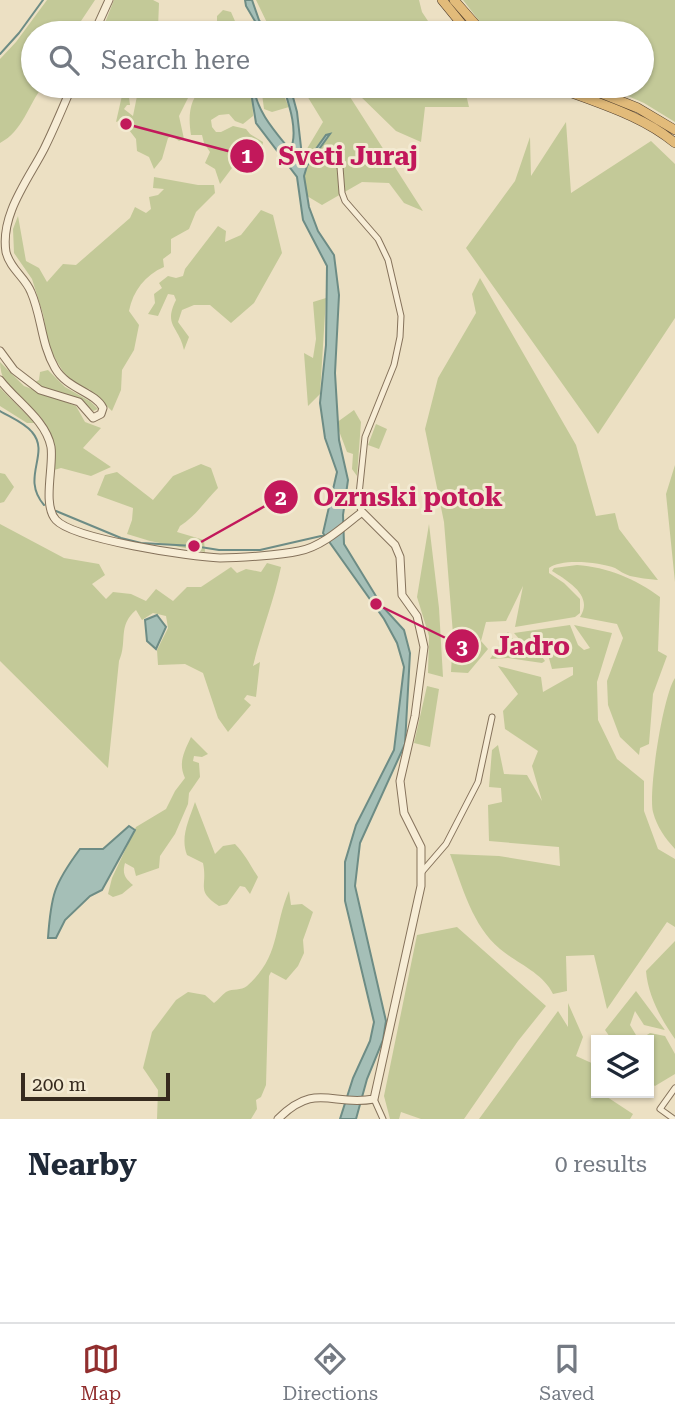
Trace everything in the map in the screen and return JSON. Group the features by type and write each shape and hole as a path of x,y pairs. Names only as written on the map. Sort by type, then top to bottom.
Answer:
{"highway":[{"path":"442,0 459,21"},
{"path":"454,0 472,21"},
{"path":"591,98 635,112 675,143"},
{"path":"607,98 675,130"}],"street":[{"path":"99,21 109,0"},
{"path":"0,351 14,370 40,390 79,402 93,418 101,414 103,408 100,404 74,388 57,371 46,348 30,290 11,266 5,250 5,229 10,210 45,147 67,98"},
{"path":"335,162 340,167 345,201 378,239 388,260 401,316 394,365 365,437 358,504 362,512 395,545 400,557 402,595 417,616 424,647 415,716 400,781 404,813 421,847 421,873 414,925 374,1099 383,1119"},
{"path":"0,380 40,423 51,446 49,503 51,513 63,526 123,545 220,558 300,551 318,544 362,512"},
{"path":"421,873 446,845 478,782 492,717"},
{"path":"674,1119 660,1109 675,1088"},
{"path":"278,1119 288,1109 315,1096 361,1102 374,1099"}],"green space":[{"path":"47,0 95,0 81,21 32,21"},
{"path":"114,0 153,0 159,3 158,21 106,21"},
{"path":"256,0 419,0 428,21 266,21"},
{"path":"463,0 675,0 675,122 633,98 654,98 654,21 479,21"},
{"path":"223,10 231,12 235,21 217,21 217,16"},
{"path":"21,35 21,98 35,98 20,125 0,143 0,59"},
{"path":"121,98 129,98 130,105 124,109 133,116 137,98 188,98 179,116 184,139 179,141 172,136 168,138 162,159 154,169 149,157 137,151 136,139 129,130 132,121 126,118 116,122"},
{"path":"194,98 252,98 253,116 243,124 235,121 229,114 219,115 211,120 212,127 216,132 233,126 246,129 263,142 261,150 251,157 244,152 220,184 215,169 205,163 210,152 202,135 191,135 191,108"},
{"path":"263,98 285,98 289,107 272,112 264,109"},
{"path":"308,98 351,98 423,211 404,203 389,183 362,182 322,205 307,196 302,157 323,122"},
{"path":"362,98 467,98 469,107 425,107 421,142 396,131"},
{"path":"566,122 571,193 651,141 675,164 675,318 598,434 466,248 515,181 530,137 531,176"},
{"path":"154,177 198,185 214,185 215,193 196,212 189,229 171,239 171,253 163,259 164,267 146,279 133,297 129,311 139,325 134,350 122,370 121,390 112,411 89,389 78,387 68,380 49,348 43,314 32,279 14,253 13,229 18,216 26,261 39,268 47,282 63,264 76,265 130,218 135,207 146,213 151,209 149,197 158,195 164,189 153,188"},
{"path":"261,210 273,215 282,253 254,303 231,323 210,305 194,305 182,310 178,322 189,337 184,350 172,321 172,309 176,300 174,295 168,294 158,316 148,314 155,303 154,294 162,288 159,283 168,276 183,276 185,269 218,226 226,231 225,242 241,235"},
{"path":"480,278 576,445 596,516 615,513 619,529 658,580 630,576 600,564 571,562 555,565 549,568 549,573 580,599 580,613 575,617 515,627 523,586 506,621 486,622 481,641 488,649 468,673 451,672 453,634 444,522 425,429 438,378 476,313 472,294"},
{"path":"326,298 320,394 308,406 304,353 313,358 316,339 313,302"},
{"path":"0,362 24,386 76,406 85,422 101,428 83,448 111,467 91,476 61,468 54,470 53,445 47,428 38,414 10,389 1,373"},
{"path":"48,370 65,387 98,409 93,411 79,398 48,390 35,382 39,380 40,372"},
{"path":"0,388 35,423 27,423 0,406"},
{"path":"354,410 361,422 357,476 352,469 353,454 347,452 336,423"},
{"path":"376,424 387,429 379,449 368,445"},
{"path":"201,464 211,468 218,488 177,532 204,540 205,552 127,534 133,508 97,495 105,475 117,472 153,500 173,476"},
{"path":"675,465 675,582 666,494"},
{"path":"0,473 5,474 14,487 4,502 0,503"},
{"path":"0,524 64,558 99,564 105,575 92,584 106,599 113,592 131,594 146,601 156,589 173,601 187,587 201,587 231,567 237,573 246,569 261,572 267,563 281,567 253,666 260,662 256,697 247,695 244,699 251,705 228,732 218,718 203,673 185,664 158,665 157,650 168,628 166,616 153,613 142,620 136,610 125,628 119,661 108,768 0,661"},
{"path":"429,524 439,608 443,677 428,673 429,636 417,597"},
{"path":"577,565 621,575 660,597 658,651 667,656 653,694 649,744 640,748 639,755 620,737 608,705 607,681 623,638 617,624 580,617 584,602 582,596 572,584 552,571 554,568"},
{"path":"570,625 578,645 584,650 590,648 574,625 612,633 597,682 598,720 617,759 644,781 644,811 658,849 675,859 675,927 667,922 607,1009 594,955 566,956 567,991 553,994 537,974 500,949 475,917 450,854 499,856 560,866 559,847 489,841 488,805 502,802 501,788 489,787 492,750 498,745 504,774 527,775 542,801 532,766 538,751 505,729 503,711 518,694 498,666 541,677 543,692 573,675 573,667 552,669 547,651 521,641 514,633"},
{"path":"508,632 517,643 542,656 545,661 542,663 508,658 490,659"},
{"path":"675,678 675,849 657,823 652,801 661,723"},
{"path":"427,686 439,689 430,747 414,743"},
{"path":"191,737 208,754 202,757 194,756 193,761 199,763 200,777 189,793 188,804 175,834 160,856 159,868 136,876 134,868 125,863 125,876 133,885 113,897 108,894 112,878 136,827 166,809 185,778 182,762"},
{"path":"195,802 215,854 223,846 235,844 258,877 250,894 245,887 240,886 227,904 219,906 207,896 203,863 187,855 184,842"},
{"path":"289,891 291,905 302,904 313,912 303,940 304,953 298,966 286,980 271,972 269,976 266,1085 261,1097 256,1100 257,1109 251,1119 157,1119 158,1090 143,1068 152,1032 176,1000 188,992 205,995 214,1003 226,992 245,988 258,975 271,952"},
{"path":"457,927 546,1006 518,1041 464,1119 421,1119 401,1112 399,1119 390,1119 384,1096 417,935"},
{"path":"675,941 675,1039 656,1007 646,971"},
{"path":"636,991 665,1030 644,1025 635,1011 630,1025 636,1035 608,1035 605,1030"},
{"path":"568,1003 583,1037 576,1056 591,1063 591,1098 609,1098 633,1114 630,1119 479,1119 558,1011 568,1027"},
{"path":"650,1033 665,1036 675,1054 675,1074 655,1086 654,1035 647,1035"}],"water":[{"path":"245,0 252,0 260,21 255,21"},
{"path":"252,98 256,98 267,120 290,150 294,135 286,98 293,98 302,156 313,153 326,135 330,134 307,166 304,176 309,207 318,231 334,255 339,295 335,373 339,440 348,480 343,515 344,544 382,606 404,630 410,653 405,744 360,843 355,886 386,1021 383,1040 367,1079 356,1119 340,1119 353,1078 370,1041 374,1022 345,901 345,862 356,825 394,750 404,667 397,643 384,619 323,533 337,472 325,438 320,403 326,345 327,266 303,220 297,177 256,123"},
{"path":"157,615 166,627 156,649 147,641 145,620"},
{"path":"129,826 135,830 102,890 90,896 65,920 56,938 48,938 55,890 80,849 103,849"}],"waterway":[{"path":"28,21 43,0"},
{"path":"0,54 21,30"},
{"path":"0,411 25,426 37,440 39,449 35,485 37,495 44,505"},
{"path":"56,511 121,538 141,543 219,550 260,550 327,536"}],"place":[{"name":"Sveti Juraj","path":"126,124"},
{"name":"Ozrnski potok","path":"194,546"},
{"name":"Jadro","path":"376,604"}]}
